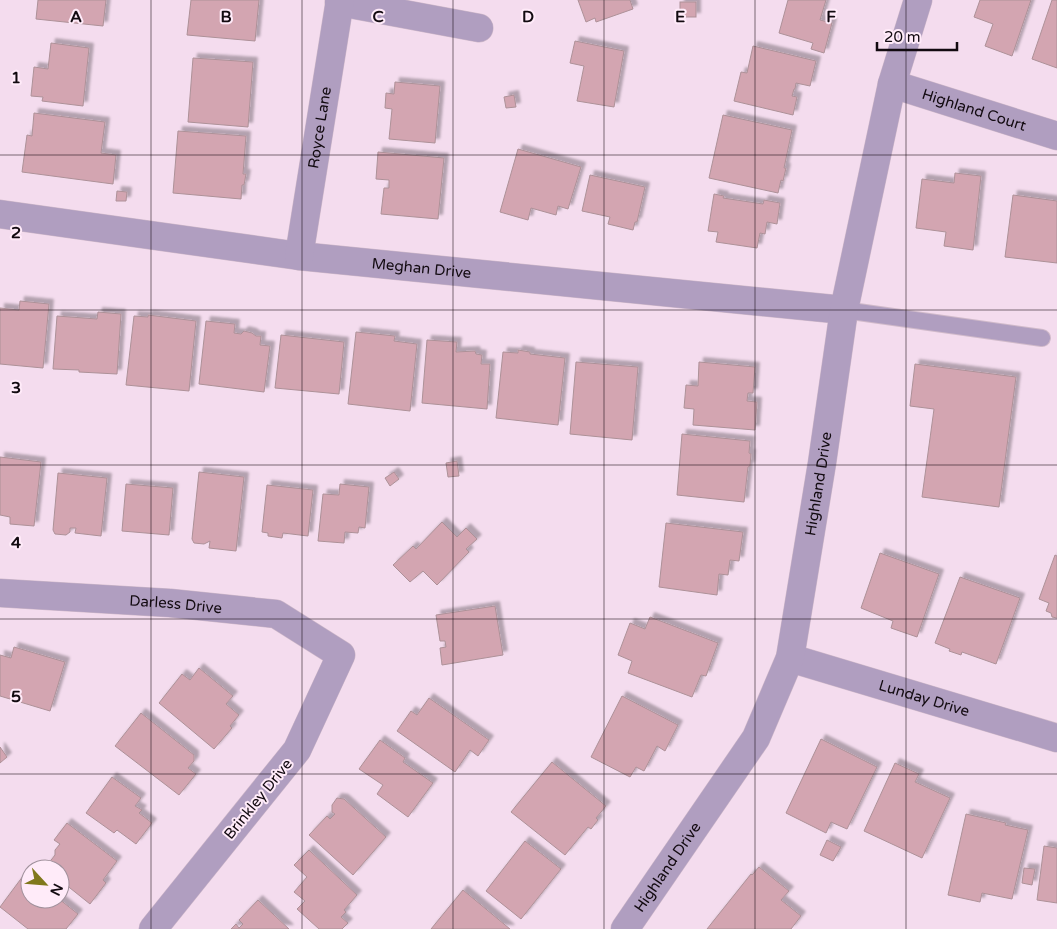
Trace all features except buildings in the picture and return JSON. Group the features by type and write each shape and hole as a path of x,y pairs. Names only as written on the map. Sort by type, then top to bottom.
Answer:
{"street":[{"name":"Highland Drive","path":"625,929 756,738 790,658 822,463 844,310 892,84 918,0"},
{"path":"340,1 478,28"},
{"name":"Royce Lane","path":"299,256 340,1"},
{"name":"Highland Court","path":"892,84 1057,136"},
{"name":"Meghan Drive","path":"0,214 299,256 844,310"},
{"name":"Darless Drive","path":"0,593 170,603 276,614 341,655"},
{"name":"Brinkley Drive","path":"153,929 297,750 341,655"},
{"name":"Lunday Drive","path":"790,658 1057,738"}],"lane":[{"path":"844,310 1042,338"}]}
